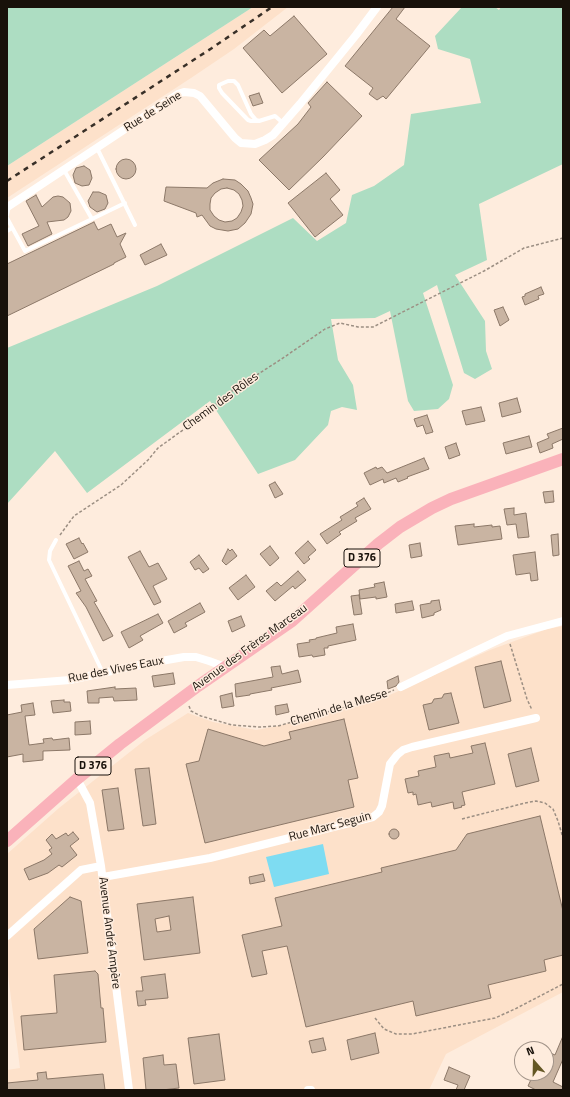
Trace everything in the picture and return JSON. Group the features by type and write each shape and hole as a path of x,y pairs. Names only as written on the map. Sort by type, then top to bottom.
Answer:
{"main road":[{"name":"Avenue des Frères Marceau","path":"183,697 292,621 378,544 410,520 451,499 563,459"},
{"name":"D 376","path":"7,841 77,779 120,744 183,697"}],"street":[{"name":"Rue de Seine","path":"9,206 178,94 184,92 194,93 200,96 235,138 242,143 255,144 265,140 273,135 356,35 377,7"},
{"name":"Chemin de la Messe","path":"401,687 507,636 563,621"},
{"name":"Rue des Vives Eaux","path":"7,685 70,680 184,657 196,657 209,661 220,665 223,669"},
{"name":"Rue Marc Seguin","path":"103,877 210,858 373,817 379,812 382,806 390,764 403,750 536,718"},
{"name":"Avenue André Ampère","path":"77,779 90,803 103,877 129,1089"},
{"path":"7,936 81,870 101,866"}],"lane":[{"path":"259,121 256,120 251,114 243,94 234,81 228,81 219,85 222,93 245,118 251,121 259,121 275,116 283,123"},
{"path":"97,148 135,225"},
{"path":"64,170 92,219"},
{"path":"7,218 25,251 125,203"},
{"path":"7,215 9,206"},
{"path":"7,231 12,228"},
{"path":"56,540 50,551 49,560 103,673"}],"path":[{"name":"Chemin des Rôles","path":"56,540 74,516 121,485 148,460 158,448 194,422 232,391 325,329 340,323 358,327 373,327 484,271 524,248 563,238"},
{"path":"507,636 527,699 536,718"},
{"name":"Chemin de la Messe","path":"183,697 190,711 201,716 232,724 259,727 286,724 373,699 401,687"},
{"path":"462,819 536,801 546,803 553,809 563,838"},
{"path":"375,1018 384,1029 396,1034 412,1034 495,1018 516,1009 563,984"}],"shaded area":[{"path":"253,7 288,7 234,49 7,198 7,166"},
{"path":"563,626 563,992 446,1054 429,1090 7,1090 7,1070 20,1068 7,967 7,854 59,808 145,740 188,713 213,722 256,730 278,726 374,702 490,650 547,629"}],"green space":[{"path":"7,7 253,7 7,166"},
{"path":"462,7 495,7 499,10 501,7 563,7 563,164 479,204 487,260 455,275 485,321 486,351 492,369 475,379 464,373 437,285 423,293 453,385 449,399 438,409 414,411 408,401 390,311 375,318 331,319 338,360 353,385 357,410 342,407 331,411 328,425 295,460 258,474 210,401 87,493 55,451 7,504 7,348 157,286 293,218 317,241 346,223 352,195 374,186 404,165 411,114 481,103 470,59 438,49 435,36"}],"water":[{"path":"323,844 329,874 274,887 266,857"}],"building":[{"path":"393,7 405,7 396,19 430,46 386,99 383,96 377,100 369,94 373,88 345,66"},
{"path":"294,16 327,54 282,93 243,48 264,30 270,36"},
{"path":"327,82 362,116 289,190 259,160 298,124 311,107 308,103"},
{"path":"259,93 263,103 253,106 249,96"},
{"path":"126,159 133,162 136,169 133,176 126,179 119,176 116,169 119,162"},
{"path":"84,166 90,170 92,178 89,185 82,186 75,183 73,175 76,168"},
{"path":"326,173 340,190 330,199 343,215 315,237 288,203"},
{"path":"223,179 235,180 248,191 253,204 251,214 245,223 238,229 228,231 216,229 210,226 202,215 197,217 196,213 164,201 166,187 207,188 213,183","holes":["227,188 234,190 239,194 242,200 243,206 241,212 237,218 232,221 225,222 219,220 210,210 211,198 221,189"]},
{"path":"93,192 99,192 106,195 108,203 105,209 97,212 90,207 88,201"},
{"path":"36,195 42,207 53,197 63,197 70,203 71,211 68,217 64,220 47,222 52,234 28,246 22,234 39,226 26,201"},
{"path":"94,222 98,230 111,224 117,237 126,233 120,244 126,257 7,316 7,264"},
{"path":"161,244 167,255 145,265 140,255"},
{"path":"541,287 544,294 538,296 539,299 525,305 522,297 525,296 525,294"},
{"path":"503,307 509,320 500,326 494,310"},
{"path":"517,398 521,412 502,417 499,403"},
{"path":"481,407 485,421 466,425 462,411"},
{"path":"427,415 433,432 426,434 423,425 417,427 414,419"},
{"path":"563,428 563,439 552,444 553,448 540,453 537,443 549,438 547,434"},
{"path":"529,436 532,447 506,454 503,443"},
{"path":"456,443 460,455 449,459 445,447"},
{"path":"424,458 429,469 398,482 396,478 384,483 383,479 370,485 364,473 376,467 377,469 382,467 387,473"},
{"path":"275,482 283,494 275,498 269,485"},
{"path":"553,491 554,502 545,503 543,492"},
{"path":"364,498 371,509 355,518 357,521 339,532 341,534 327,544 320,534 342,520 340,517 358,506 356,503"},
{"path":"514,508 514,515 526,513 529,537 518,538 516,524 507,525 504,509"},
{"path":"474,524 474,527 492,525 492,527 500,526 502,539 458,545 455,526"},
{"path":"558,534 559,555 553,556 551,535"},
{"path":"79,538 88,552 74,559 66,544"},
{"path":"308,541 316,550 308,557 310,559 304,564 295,553"},
{"path":"420,543 422,556 411,558 409,545"},
{"path":"270,546 279,558 270,566 260,554"},
{"path":"228,549 230,551 232,549 237,556 226,565 222,561"},
{"path":"140,551 149,567 158,563 167,579 153,586 161,602 154,605 128,557"},
{"path":"535,552 538,580 531,581 530,573 516,575 513,555"},
{"path":"199,555 209,569 203,573 199,568 195,570 190,562"},
{"path":"79,561 84,571 88,569 92,576 85,579 97,601 94,602 113,636 103,641 86,607 76,593 81,591 68,566"},
{"path":"298,571 306,580 295,589 293,586 275,601 266,591 277,582 281,586"},
{"path":"246,575 255,587 238,600 229,588"},
{"path":"384,582 387,597 360,599 359,590 375,587 374,584"},
{"path":"359,595 362,614 354,615 351,596"},
{"path":"439,600 441,610 434,613 434,615 422,618 420,605"},
{"path":"412,601 414,610 396,613 395,604"},
{"path":"200,603 205,612 185,623 187,626 174,633 168,621"},
{"path":"158,614 163,623 140,636 143,640 129,648 121,632"},
{"path":"241,616 245,626 232,632 228,621"},
{"path":"353,624 356,640 328,646 328,648 324,648 325,655 299,657 297,644 310,642 309,640 337,633 336,627"},
{"path":"501,661 511,701 484,708 475,667"},
{"path":"280,666 282,674 298,670 301,682 271,688 272,690 236,697 235,684 273,677 271,667"},
{"path":"173,673 175,684 154,687 152,676"},
{"path":"398,676 399,682 396,686 388,689 387,681"},
{"path":"115,687 115,689 136,688 137,700 114,701 113,697 99,698 99,703 88,703 87,691"},
{"path":"232,693 234,706 222,708 220,696"},
{"path":"451,693 459,723 429,730 423,705 432,703 434,699 442,698 444,694"},
{"path":"64,700 64,702 70,702 71,711 53,713 51,701"},
{"path":"33,703 35,715 25,716 29,745 44,743 43,739 52,738 53,740 69,738 70,750 43,751 43,760 23,762 23,754 7,757 7,715 22,712 21,705"},
{"path":"287,704 289,712 276,715 275,706"},
{"path":"344,719 358,778 348,780 354,807 205,843 186,764 199,761 208,729 264,746 291,739 289,732"},
{"path":"90,721 91,734 75,735 75,722"},
{"path":"485,743 495,784 462,792 465,805 461,806 462,807 454,809 453,802 432,807 431,802 418,805 416,794 413,795 413,792 408,793 405,779 419,776 418,771 436,767 434,756 449,753 450,758 473,753 471,746"},
{"path":"531,748 539,781 516,787 508,754"},
{"path":"149,768 156,824 143,826 135,769"},
{"path":"118,788 124,829 108,831 102,790"},
{"path":"540,816 563,911 563,955 544,960 546,971 488,985 491,998 416,1016 413,1001 306,1027 287,946 262,951 267,974 252,977 242,935 282,926 275,898 382,872 381,868 456,850 467,834"},
{"path":"392,829 396,829 398,830 398,838 392,839 389,836 389,832"},
{"path":"73,832 79,839 70,846 77,855 62,867 59,865 48,873 29,880 24,869 44,860 52,854 49,850 52,848 46,840 52,834 56,839 66,833 68,836"},
{"path":"263,874 265,881 250,884 249,877"},
{"path":"70,897 81,901 88,953 38,959 34,929"},
{"path":"193,897 200,953 144,960 137,904","holes":["169,916 171,930 157,932 155,919"]},
{"path":"95,971 98,974 106,1042 24,1050 21,1016 57,1013 54,975"},
{"path":"165,974 168,998 145,1000 146,1005 138,1006 136,991 143,991 141,977"},
{"path":"375,1033 379,1053 351,1060 347,1040"},
{"path":"219,1034 225,1080 194,1084 188,1038"},
{"path":"563,1036 563,1059 554,1080 554,1055"},
{"path":"323,1038 326,1050 312,1053 309,1041"},
{"path":"163,1055 164,1065 176,1064 179,1088 146,1090 143,1058"},
{"path":"449,1067 470,1076 464,1090 456,1090 458,1085 444,1080"},
{"path":"46,1072 47,1079 103,1074 105,1090 7,1090 7,1083 38,1080 37,1073"},
{"path":"530,1081 553,1081 563,1087 563,1090 536,1090 528,1086"}],"railway":[{"path":"7,181 212,48 272,7"}]}
